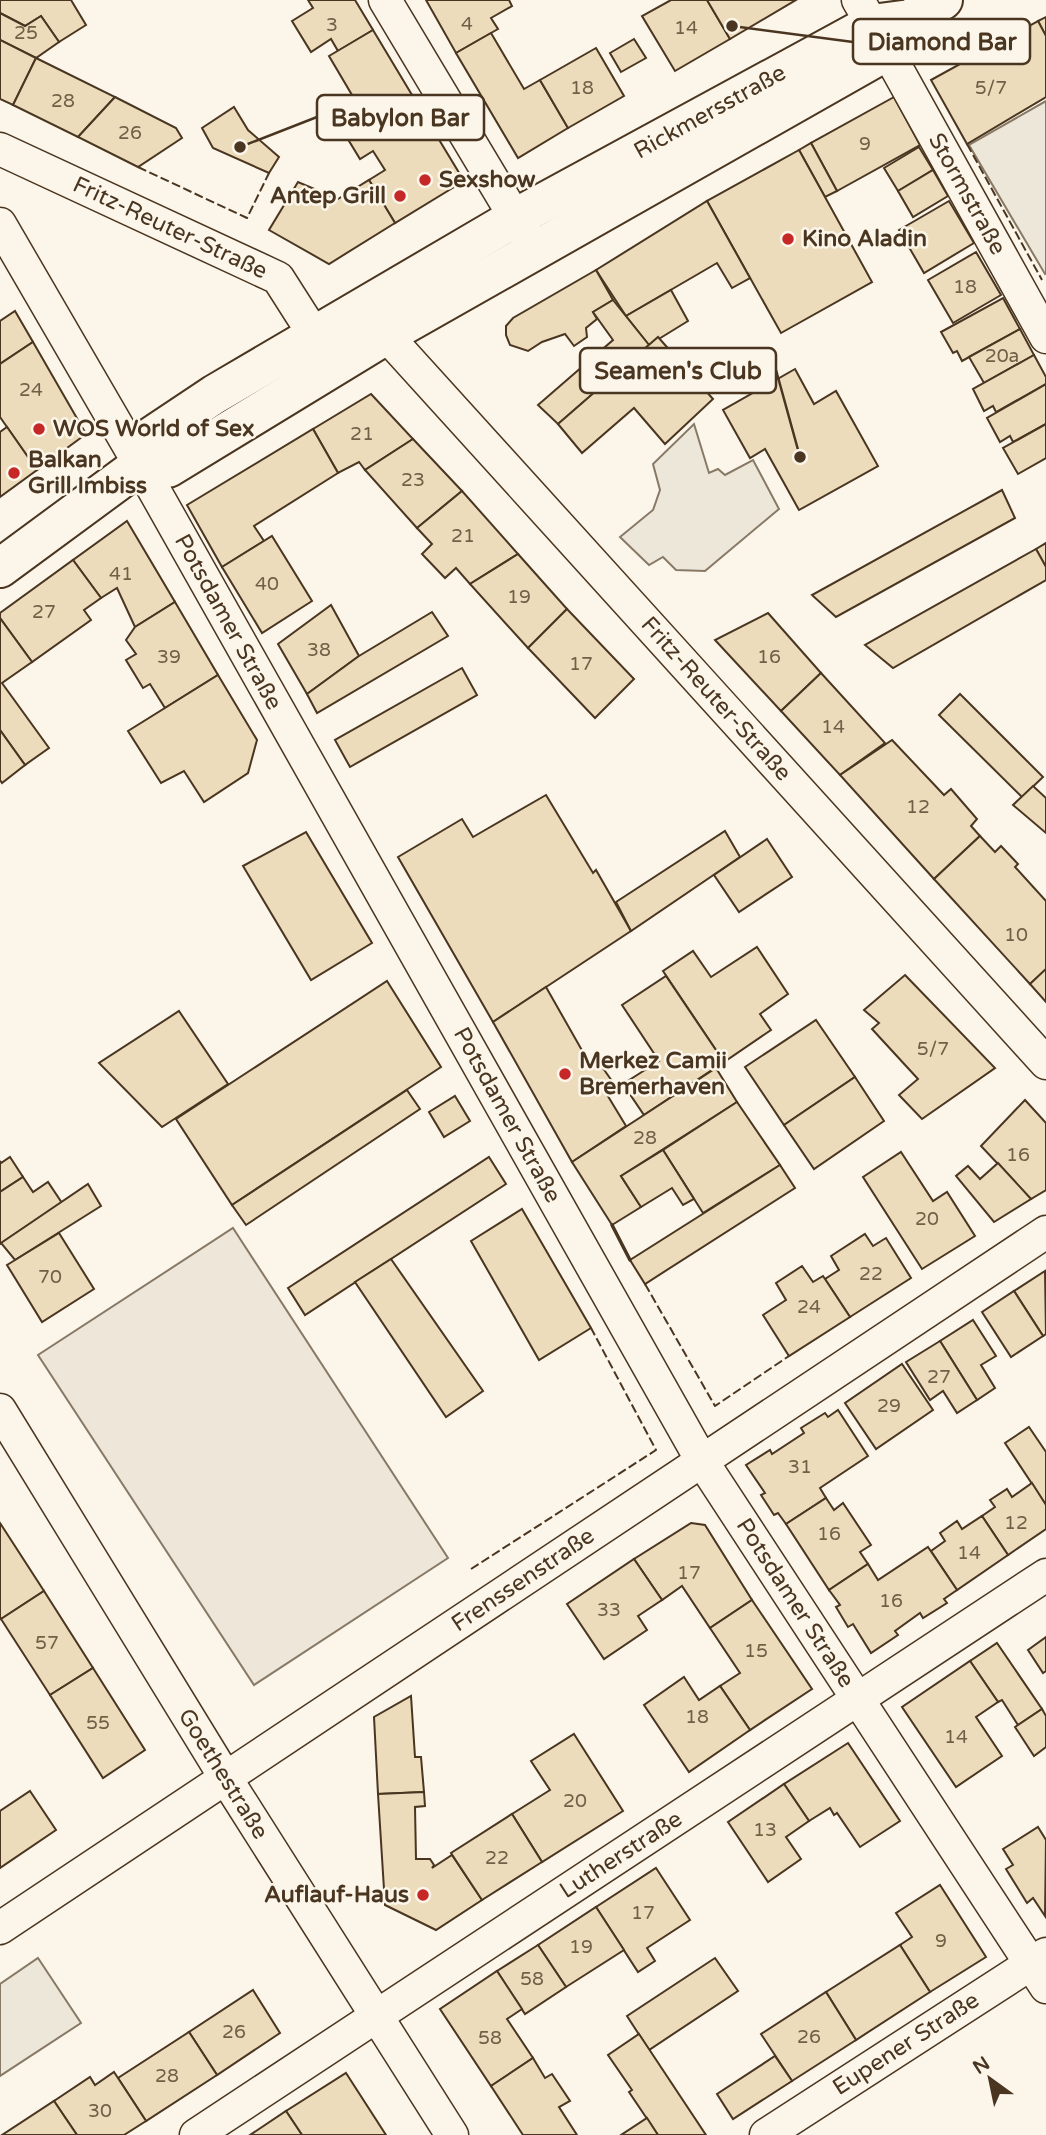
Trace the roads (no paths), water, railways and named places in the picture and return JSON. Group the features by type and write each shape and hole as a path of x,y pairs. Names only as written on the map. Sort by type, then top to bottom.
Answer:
{"main road":[{"name":"Rickmersstraße","path":"376,320 315,336 215,394 149,438 140,466 169,468 376,320 873,25 910,19 943,0"},
{"path":"0,568 140,466"}],"street":[{"path":"385,0 525,234"},
{"name":"Stormstraße","path":"873,25 1046,337"},
{"name":"Fritz-Reuter-Straße","path":"0,149 278,278 315,336"},
{"name":"Potsdamer Straße","path":"0,224 140,466 702,1461 858,1699 1041,1968"},
{"name":"Fritz-Reuter-Straße","path":"376,320 1046,1063"},
{"name":"Frenssenstraße","path":"0,1928 1046,1232"},
{"name":"Goethestraße","path":"0,1410 225,1777 452,2135"},
{"name":"Lutherstraße","path":"196,2135 1046,1574"},
{"name":"Eupener Straße","path":"766,2135 1041,1968"}],"place":[{"name":"Diamond Bar","path":"732,26"},
{"name":"Babylon Bar","path":"240,147"},
{"name":"Sexshow","path":"425,180"},
{"name":"Antep Grill","path":"400,196"},
{"name":"Kino Aladin","path":"788,239"},
{"name":"WOS World of Sex","path":"39,429"},
{"name":"Seamen's Club","path":"800,457"},
{"name":"Balkan Grill Imbiss","path":"14,473"},
{"name":"Merkez Camii Bremerhaven","path":"565,1074"},
{"name":"Auflauf-Haus","path":"423,1895"}]}
